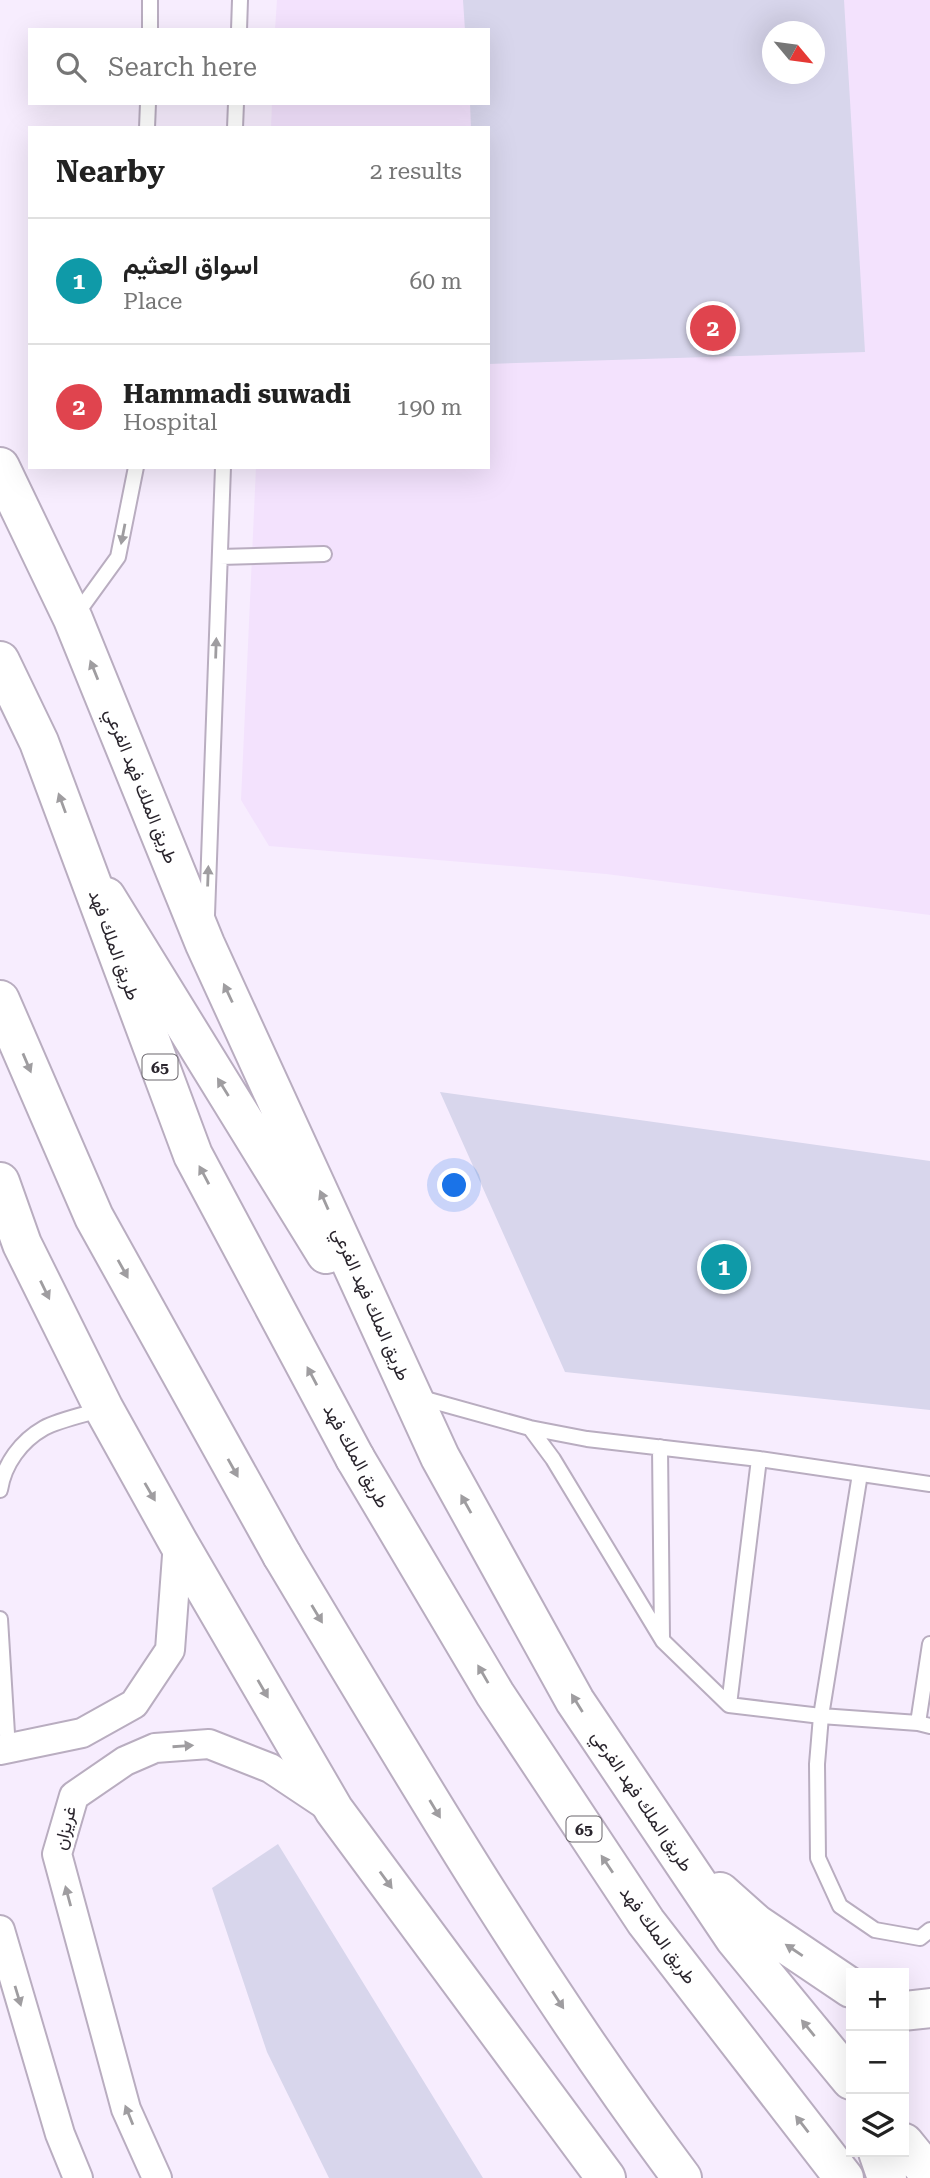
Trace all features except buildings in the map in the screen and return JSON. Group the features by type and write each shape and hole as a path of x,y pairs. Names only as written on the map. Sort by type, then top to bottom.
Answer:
{"main road":[{"name":"طريق الملك فهد الفرعي","path":"0,467 74,619 205,944 440,1457 575,1701 734,1938 846,2074"},
{"name":"طريق الملك فهد","path":"0,661 39,742 193,1155 355,1458 495,1694 646,1922 844,2178"},
{"path":"82,856 413,1396"},
{"path":"0,1000 94,1217 282,1555 466,1861 622,2098 682,2178"},
{"path":"0,1182 11,1243 178,1542 334,1810 606,2178"},
{"path":"678,1854 755,1924 846,1985"},
{"path":"909,2010 930,2008"},
{"path":"542,2092 580,2178"},
{"path":"909,2149 930,2175"},
{"path":"880,2157 887,2178"}],"street":[{"path":"4,1750 82,1733 134,1704 170,1650 178,1542"},
{"name":"غريزان","path":"156,2178 126,2109 57,1854 74,1796 125,1761 155,1748 209,1744 270,1768 334,1810"},
{"path":"0,1930 60,2134 78,2178"}],"lane":[{"path":"150,0 150,28"},
{"path":"239,28 240,0"},
{"path":"147,126 148,105"},
{"path":"235,126 236,105"},
{"path":"74,619 118,557 136,469"},
{"path":"205,944 223,469"},
{"path":"220,557 324,554"},
{"path":"413,1396 530,1428 587,1439 759,1459 930,1484"},
{"path":"0,1483 13,1453 44,1427 104,1409"},
{"path":"530,1428 553,1459 663,1641 729,1705 924,1724 930,1644"},
{"path":"660,1447 663,1641"},
{"path":"729,1705 759,1459"},
{"path":"860,1474 821,1716 817,1764 818,1858 840,1906 875,1930 920,1938 930,1930"},
{"path":"0,1619 4,1750"}],"shaded area":[{"path":"277,0 930,0 930,915 606,874 269,846 241,800 256,469 490,469 490,126 271,126 272,105 490,105 490,28 275,28"}],"place":[{"name":"Hammadi suwadi","path":"713,328"},
{"name":"اسواق العثيم","path":"724,1267"}]}
